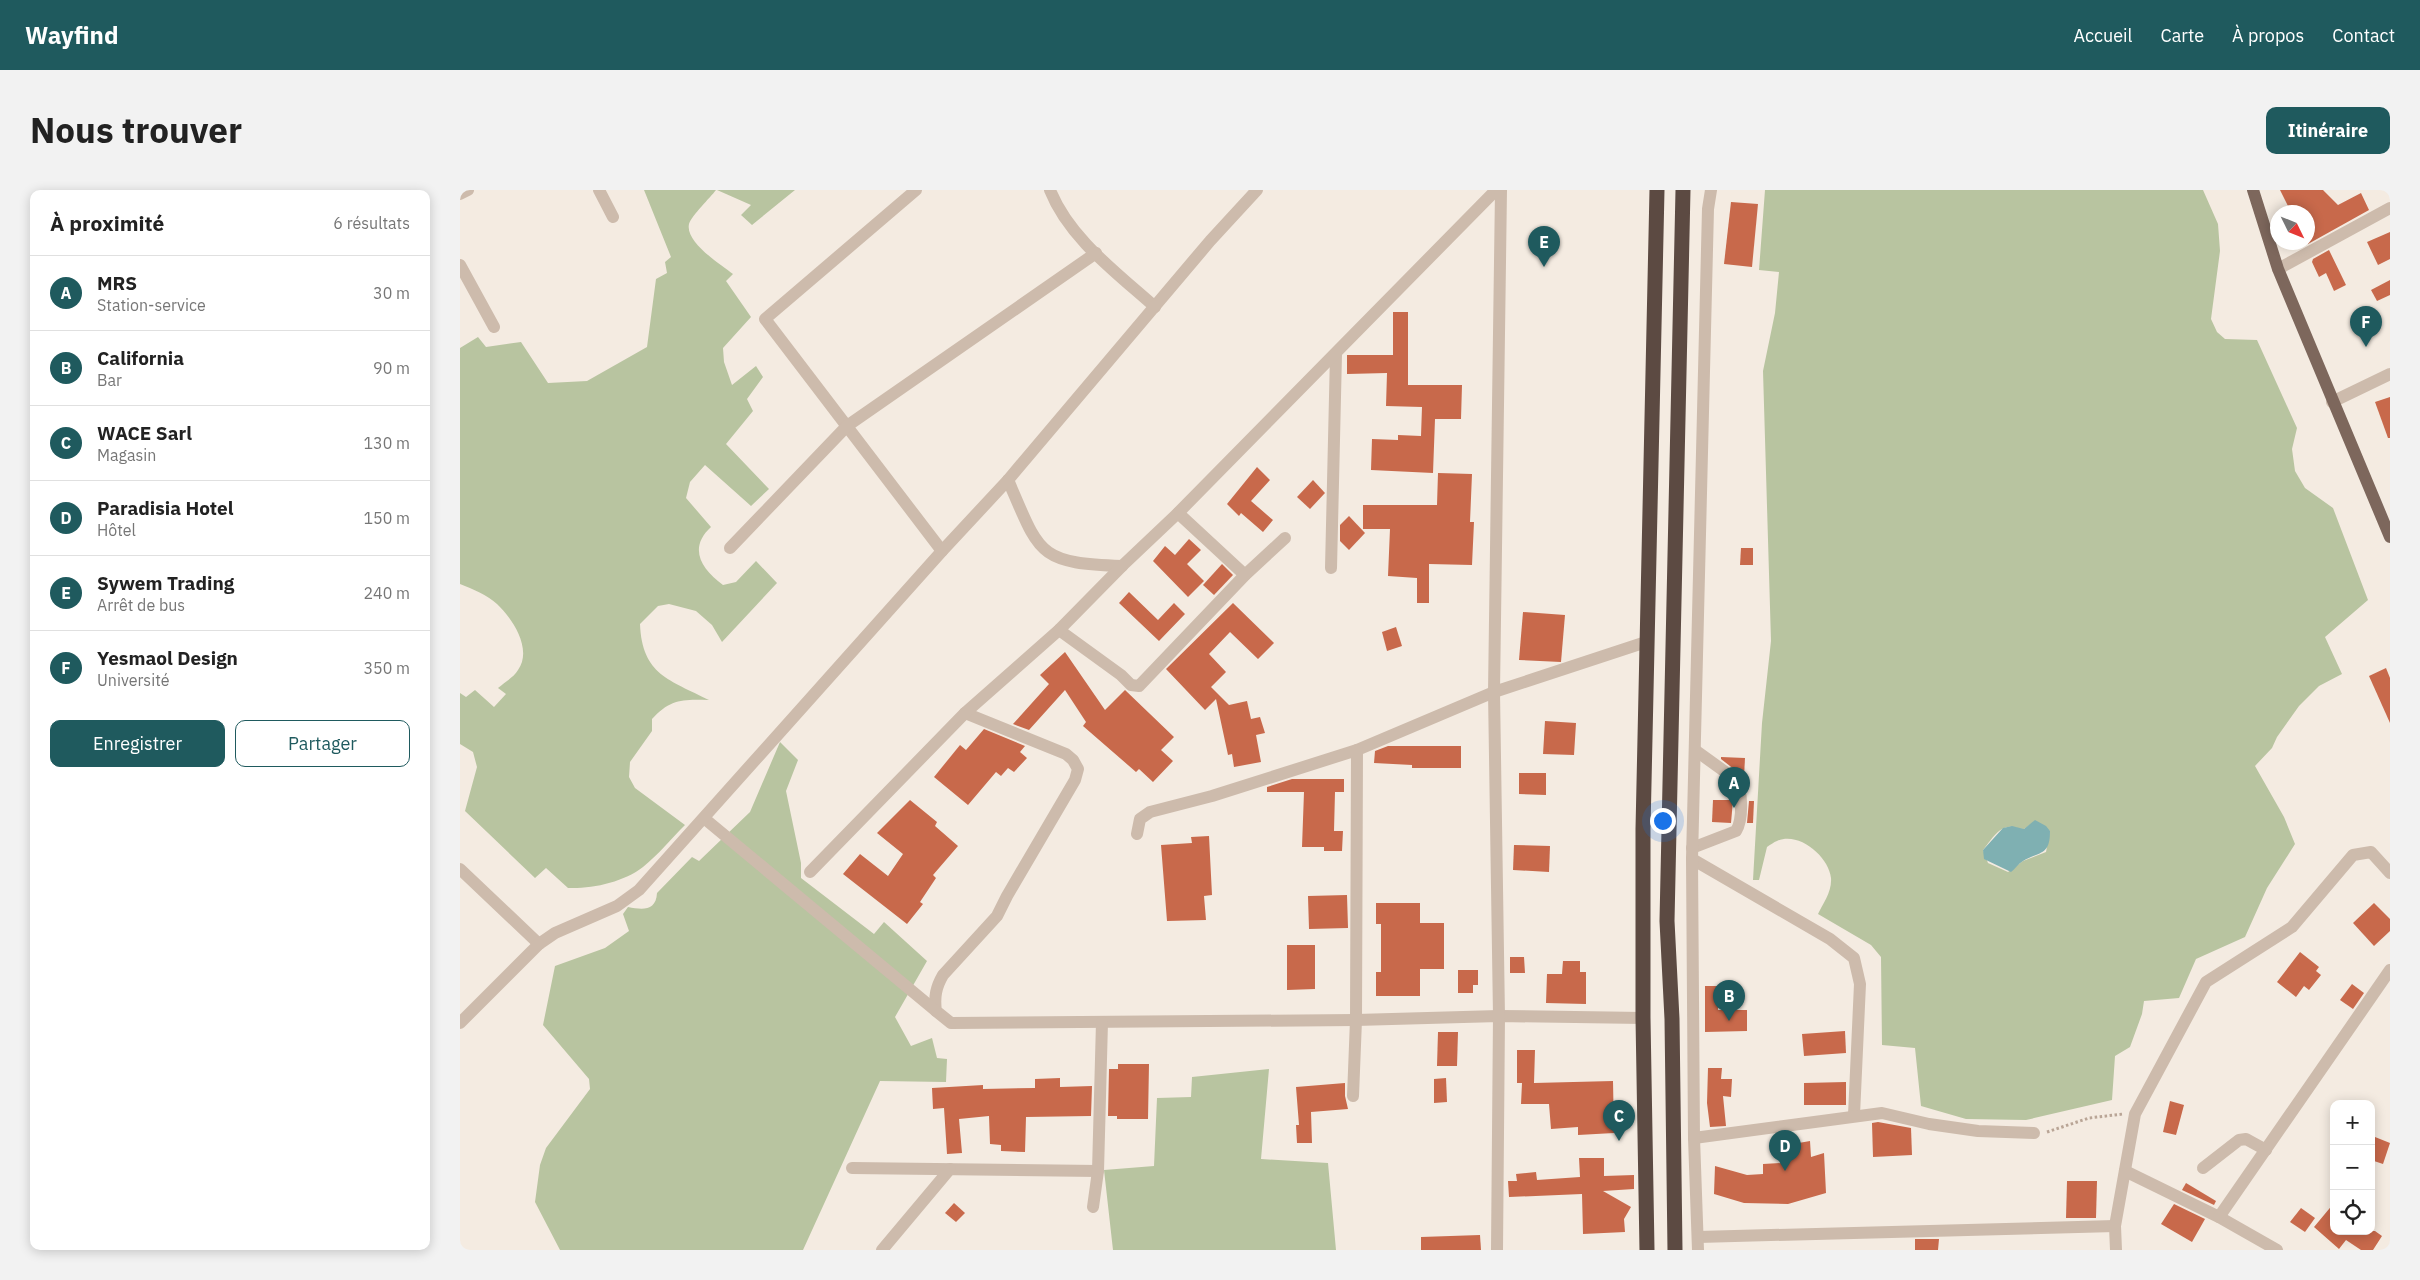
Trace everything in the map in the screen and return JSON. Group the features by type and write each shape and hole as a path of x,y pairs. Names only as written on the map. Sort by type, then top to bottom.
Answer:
{"highway":[{"path":"1647,1250 1643,1018 1643,829 1657,190"},
{"path":"1675,1250 1672,1019 1667,922 1683,190"}],"main road":[{"path":"2253,190 2278,269 2332,402 2390,536"}],"street":[{"path":"460,194 468,190"},
{"path":"599,190 613,217"},
{"path":"916,190 765,319 942,551"},
{"path":"1050,190 1057,209 1066,221 1096,253 1155,308"},
{"path":"460,1023 539,944 555,933 617,906 639,890 705,819 942,551 1008,480 1217,234 1257,190"},
{"path":"810,872 965,714 1059,630 1178,513 1496,190"},
{"path":"1497,1250 1499,1016 1494,692 1501,190"},
{"path":"1710,190 1692,854 1694,1138 1698,1244 2116,1226"},
{"path":"2278,269 2390,208"},
{"path":"730,548 847,426 1096,253"},
{"path":"460,265 494,328"},
{"path":"1331,568 1336,354"},
{"path":"2332,402 2390,374"},
{"path":"1008,480 1031,534 1042,550 1058,560 1085,565 1122,566"},
{"path":"1178,513 1245,575"},
{"path":"1059,630 1121,674 1131,685 1139,686 1245,575 1285,538"},
{"path":"1137,834 1140,819 1150,812 1212,796 1357,750 1494,692 1646,642"},
{"path":"936,1011 934,1000 937,986 943,974 998,916 1007,896 1075,780 1078,769 1073,760 1066,754 965,714"},
{"path":"1353,1096 1356,1020 1357,750"},
{"path":"1692,854 1736,831 1740,825 1740,785 1735,779 1695,750"},
{"path":"705,819 951,1023 1356,1020 1499,1016 1643,1018"},
{"path":"2116,1250 2116,1226 2135,1114 2206,982 2292,926 2353,855 2371,852 2390,873"},
{"path":"1692,854 1830,939 1854,958 1860,984 1854,1115"},
{"path":"460,869 539,944"},
{"path":"2219,1217 2390,970"},
{"path":"1092,1207 1098,1172 1102,1022"},
{"path":"1694,1138 1882,1112 1946,1127 2007,1133 2034,1133"},
{"path":"2203,1168 2239,1140 2246,1139 2266,1150"},
{"path":"852,1168 1098,1172"},
{"path":"882,1250 950,1169"},
{"path":"2125,1171 2219,1217 2277,1250"}],"path":[{"path":"2034,1133 2051,1132 2089,1118 2119,1113 2135,1114"}],"green space":[{"path":"644,190 716,190 691,220 689,231 692,238 712,259 733,274 726,281 751,317 723,348 724,362 732,385 756,366 763,377 747,399 753,411 726,444 769,489 751,506 705,465 690,482 686,498 711,527 704,535 699,550 703,565 715,579 723,585 736,582 756,561 777,583 722,642 712,625 696,611 669,604 658,606 640,624 646,655 652,665 671,681 709,700 684,700 665,707 652,719 652,731 630,762 629,777 635,788 685,825 643,867 627,877 607,884 568,888 546,868 535,878 465,811 477,767 473,752 460,744 460,693 466,697 475,690 494,707 506,694 498,688 516,673 522,662 523,653 519,634 503,610 484,595 460,584 460,348 478,337 486,347 521,342 548,383 587,381 647,347 656,279 667,273 665,262 671,257"},
{"path":"717,190 795,190 752,225 741,215 751,205"},
{"path":"1765,190 2203,190 2218,224 2220,251 2211,319 2217,332 2225,339 2257,340 2297,428 2292,449 2295,471 2305,488 2333,508 2368,600 2325,637 2342,674 2319,686 2299,706 2277,737 2272,748 2255,766 2284,817 2295,844 2267,888 2245,937 2196,959 2179,998 2144,1001 2142,1014 2130,1047 2115,1056 2112,1100 2026,1120 1966,1119 1921,1106 1915,1048 1882,1045 1881,957 1871,945 1818,914 1829,893 1831,883 1829,870 1825,862 1819,854 1803,843 1786,839 1777,841 1767,847 1759,880 1753,880 1762,723 1771,641 1763,371 1775,313 1779,272 1759,270","holes":["2031,824 2050,831 2046,852 2023,861 2008,872 1988,863 1983,850 1999,831 2007,827 2024,829"]},
{"path":"780,742 798,760 786,791 801,863 801,878 874,934 884,922 927,961 895,1017 911,1046 932,1038 937,1058 947,1059 946,1082 880,1081 803,1250 560,1250 535,1202 540,1165 546,1148 590,1089 589,1079 543,1025 555,966 605,948 629,931 623,914 628,907 644,909 651,906 656,899 657,893 692,857 699,861 750,812"},
{"path":"1269,1069 1261,1159 1328,1163 1336,1250 1113,1250 1104,1170 1154,1166 1157,1098 1191,1097 1192,1077"}],"water":[{"path":"2035,820 2046,826 2050,831 2048,845 2043,852 2023,861 2011,872 1984,859 1983,850 2003,828 2012,826 2024,829"}],"building":[{"path":"2280,190 2323,190 2338,205 2361,193 2369,210 2315,240 2315,205 2288,205"},
{"path":"1731,202 1758,204 1752,267 1724,264"},
{"path":"2390,232 2390,259 2378,265 2367,242"},
{"path":"2329,250 2346,285 2334,291 2326,273 2319,277 2312,262 2313,259"},
{"path":"2390,280 2390,295 2377,301 2371,290"},
{"path":"1393,312 1408,312 1408,385 1462,385 1461,419 1435,419 1433,473 1371,470 1372,439 1398,440 1398,435 1421,436 1422,407 1386,406 1387,373 1347,374 1347,355 1393,355"},
{"path":"2390,397 2390,438 2388,438 2375,402"},
{"path":"1257,467 1270,480 1251,501 1273,520 1263,532 1241,513 1239,516 1227,504"},
{"path":"1438,473 1472,474 1470,522 1474,522 1472,565 1429,564 1429,603 1417,603 1417,578 1388,576 1390,529 1363,529 1363,505 1437,505"},
{"path":"1313,480 1325,493 1310,509 1297,497"},
{"path":"1349,516 1365,533 1349,550 1340,541 1340,525"},
{"path":"1189,539 1201,550 1187,564 1204,581 1188,597 1153,561 1165,546 1175,555"},
{"path":"1741,548 1753,548 1753,565 1740,565"},
{"path":"1222,564 1233,575 1214,595 1203,585"},
{"path":"1129,592 1158,620 1174,603 1185,614 1159,641 1119,603"},
{"path":"1233,603 1274,643 1258,659 1230,632 1209,654 1226,672 1211,687 1229,705 1247,701 1251,719 1260,717 1265,733 1256,735 1261,762 1234,767 1232,754 1228,755 1216,699 1205,710 1166,669"},
{"path":"1523,612 1565,615 1561,662 1519,660"},
{"path":"1396,627 1402,646 1387,651 1382,632"},
{"path":"1065,652 1105,710 1125,690 1174,737 1161,750 1173,761 1153,782 1139,769 1136,772 1083,726 1086,722 1065,690 1029,730 1013,724 1049,684 1040,675"},
{"path":"2386,668 2390,678 2390,723 2369,676"},
{"path":"1545,721 1576,723 1574,755 1543,754"},
{"path":"984,729 1025,746 1020,752 1027,758 1014,772 1008,768 1001,776 996,772 968,805 934,777 960,745 966,750"},
{"path":"1388,746 1461,746 1461,768 1412,768 1412,765 1374,763 1375,751"},
{"path":"1721,757 1745,758 1744,777 1721,759"},
{"path":"1519,773 1546,773 1546,795 1519,794"},
{"path":"1292,779 1344,779 1344,792 1335,792 1334,831 1343,831 1342,851 1324,851 1324,847 1302,847 1304,792 1267,792 1267,787"},
{"path":"910,800 937,822 935,826 958,846 933,875 936,878 920,902 923,904 907,924 843,874 860,854 888,876 903,854 877,833"},
{"path":"1713,800 1733,800 1731,823 1712,822"},
{"path":"1749,801 1754,801 1753,823 1747,823"},
{"path":"1209,836 1212,895 1204,896 1206,920 1167,921 1161,845 1192,843 1191,837"},
{"path":"1514,845 1550,846 1549,872 1513,870"},
{"path":"1347,895 1348,928 1309,929 1308,896"},
{"path":"1376,903 1420,903 1420,923 1444,923 1444,969 1420,969 1420,996 1376,996 1376,972 1381,972 1381,924 1376,924"},
{"path":"2374,903 2390,919 2390,931 2374,946 2353,923"},
{"path":"1287,945 1315,945 1315,989 1287,990"},
{"path":"2300,952 2319,967 2316,971 2321,975 2309,990 2304,986 2296,997 2277,982"},
{"path":"1510,957 1524,957 1525,973 1510,973"},
{"path":"1563,961 1580,961 1580,972 1586,972 1586,1004 1546,1003 1547,974 1562,974"},
{"path":"1458,970 1478,970 1478,985 1473,985 1473,993 1458,993"},
{"path":"2352,984 2364,993 2353,1009 2340,1000"},
{"path":"1705,986 1718,986 1718,1010 1747,1010 1747,1031 1705,1032"},
{"path":"1845,1031 1846,1053 1804,1056 1802,1034"},
{"path":"1438,1032 1458,1032 1457,1066 1437,1066"},
{"path":"1517,1050 1535,1050 1534,1083 1613,1081 1614,1133 1578,1135 1578,1127 1551,1129 1549,1104 1521,1104 1522,1083 1517,1083"},
{"path":"1118,1064 1149,1064 1148,1119 1117,1119 1117,1116 1108,1116 1109,1069 1118,1069"},
{"path":"1708,1068 1722,1068 1721,1079 1732,1079 1731,1097 1723,1096 1726,1126 1710,1127 1707,1103"},
{"path":"1060,1078 1060,1087 1092,1086 1091,1116 1026,1117 1025,1152 1001,1151 1001,1145 990,1144 989,1116 959,1119 962,1153 947,1154 944,1108 933,1109 932,1088 983,1085 983,1089 1035,1088 1035,1079"},
{"path":"1446,1078 1447,1102 1434,1103 1434,1079"},
{"path":"1846,1082 1846,1105 1804,1105 1804,1083"},
{"path":"1345,1083 1348,1109 1311,1112 1312,1143 1297,1143 1296,1125 1299,1125 1296,1087"},
{"path":"2170,1101 2184,1105 2176,1135 2163,1132"},
{"path":"1878,1122 1911,1128 1912,1155 1873,1157 1872,1123"},
{"path":"1792,1136 1793,1144 1810,1141 1811,1157 1824,1153 1826,1193 1788,1204 1744,1203 1714,1194 1715,1166 1747,1175 1763,1174 1763,1164 1782,1163 1779,1141"},
{"path":"2375,1137 2390,1143 2383,1164 2375,1161"},
{"path":"1579,1158 1604,1158 1604,1176 1634,1175 1634,1189 1603,1191 1631,1207 1624,1219 1625,1232 1583,1234 1582,1194 1509,1197 1508,1181 1517,1181 1516,1174 1536,1172 1537,1180 1580,1177"},
{"path":"2067,1181 2097,1181 2096,1218 2066,1218"},
{"path":"2186,1183 2216,1201 2214,1205 2182,1190"},
{"path":"954,1203 965,1213 956,1222 945,1213"},
{"path":"2174,1204 2205,1219 2192,1242 2161,1224"},
{"path":"2301,1208 2315,1218 2305,1232 2290,1222"},
{"path":"2330,1208 2330,1235 2375,1235 2375,1231 2382,1236 2373,1250 2361,1250 2346,1240 2339,1249 2314,1227"},
{"path":"1480,1235 1481,1250 1421,1250 1421,1237"},
{"path":"1915,1239 1939,1239 1938,1250 1915,1250"}],"place":[{"name":"Sywem Trading","path":"1544,267"},
{"name":"Yesmaol Design","path":"2366,347"},
{"name":"MRS","path":"1734,808"},
{"name":"California","path":"1729,1021"},
{"name":"WACE Sarl","path":"1619,1141"},
{"name":"Paradisia Hotel","path":"1785,1171"}]}
